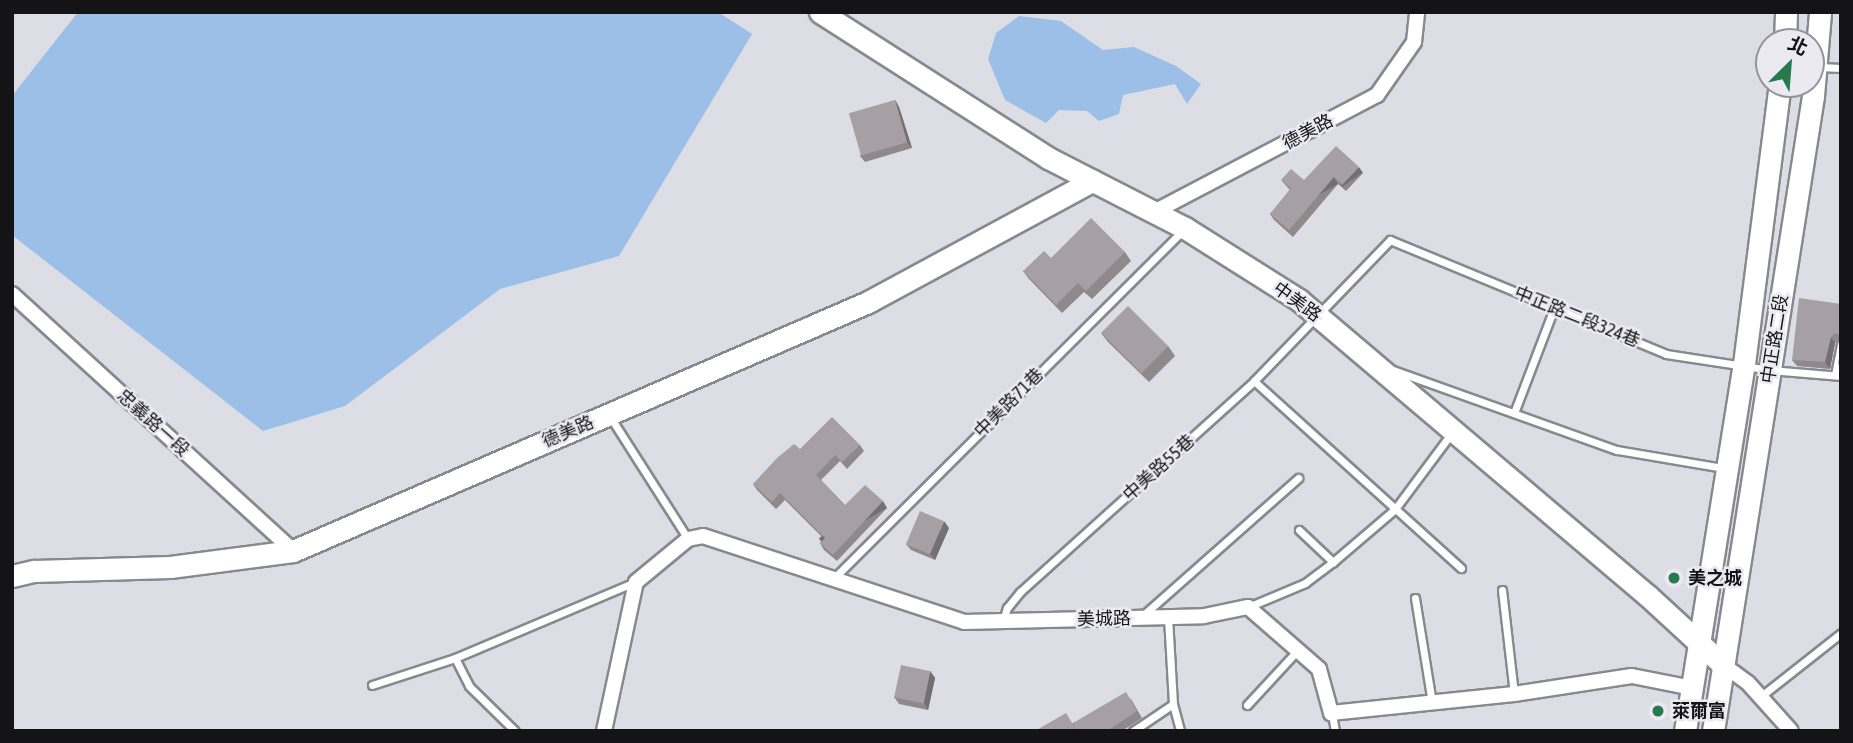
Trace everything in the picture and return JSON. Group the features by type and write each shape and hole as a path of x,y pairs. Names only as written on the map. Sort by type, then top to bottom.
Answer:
{"street":[{"name":"中美路","path":"820,12 1048,158 1185,228 1299,300 1647,595 1722,664"},
{"name":"德美路","path":"1154,212 1377,95 1414,42 1417,12"},
{"name":"中正路二段","path":"1685,731 1744,364 1778,98"},
{"name":"中正路二段","path":"1713,731 1810,98"},
{"name":"德美路","path":"12,576 34,571 170,567 293,551 867,302 1092,181"},
{"name":"忠義路一段","path":"12,294 293,551"},
{"name":"美城路","path":"688,539 703,536 964,622 1204,616 1248,607"},
{"path":"604,731 636,582 688,539"},
{"path":"1248,607 1319,668 1331,713 1514,694 1632,676 1692,688"},
{"path":"1722,664 1760,696 1791,731"}],"lane":[{"name":"中美路71巷","path":"834,578 1185,228"},
{"name":"中正路二段324巷","path":"1390,240 1666,354 1770,370 1838,376"},
{"name":"中美路55巷","path":"1003,621 1007,608 1020,592 1254,381 1390,240"},
{"path":"1514,413 1554,308"},
{"path":"1838,376 1841,345"},
{"path":"1374,363 1617,450 1727,469"},
{"path":"1254,381 1461,569"},
{"path":"608,414 688,539"},
{"path":"1248,607 1305,583 1333,562 1395,509 1454,431"},
{"path":"1140,618 1298,478"},
{"path":"1299,530 1333,562"},
{"path":"372,685 455,657 636,582"},
{"path":"1502,590 1514,694"},
{"path":"1415,598 1432,704"},
{"path":"1168,617 1173,704 1180,731"},
{"path":"1760,696 1841,633"},
{"path":"1247,705 1298,650"},
{"path":"455,657 469,686 515,731"},
{"path":"1133,731 1173,704"},
{"path":"1331,713 1335,731"}],"water":[{"path":"78,12 718,12 752,34 619,256 500,289 345,406 263,431 12,235 12,96"},
{"path":"1019,16 1061,21 1103,50 1134,47 1176,66 1201,84 1187,104 1175,84 1123,95 1119,114 1099,121 1087,111 1059,110 1046,123 1005,100 988,59 996,33"}],"building":[{"path":"895,100 907,142 861,156 849,113"},
{"path":"1336,146 1359,167 1342,185 1334,177 1289,230 1270,214 1291,188 1281,180 1291,169 1304,180"},
{"path":"1091,218 1125,252 1086,291 1078,283 1056,305 1023,271 1044,251 1051,258"},
{"path":"1799,298 1841,304 1841,336 1835,333 1831,337 1825,362 1792,360"},
{"path":"1128,306 1168,346 1141,373 1101,333"},
{"path":"832,417 860,445 842,462 835,455 816,475 845,505 865,485 883,501 833,555 820,543 825,538 780,493 772,502 753,484 777,458 794,444 800,449"},
{"path":"920,511 944,521 930,554 906,544"},
{"path":"901,665 930,671 923,704 894,697"},
{"path":"1126,692 1137,711 1107,731 1077,731 1073,723"},
{"path":"1066,713 1077,731 1035,731"}],"place":[{"name":"美之城","path":"1674,578"},
{"name":"萊爾富","path":"1658,711"}]}
